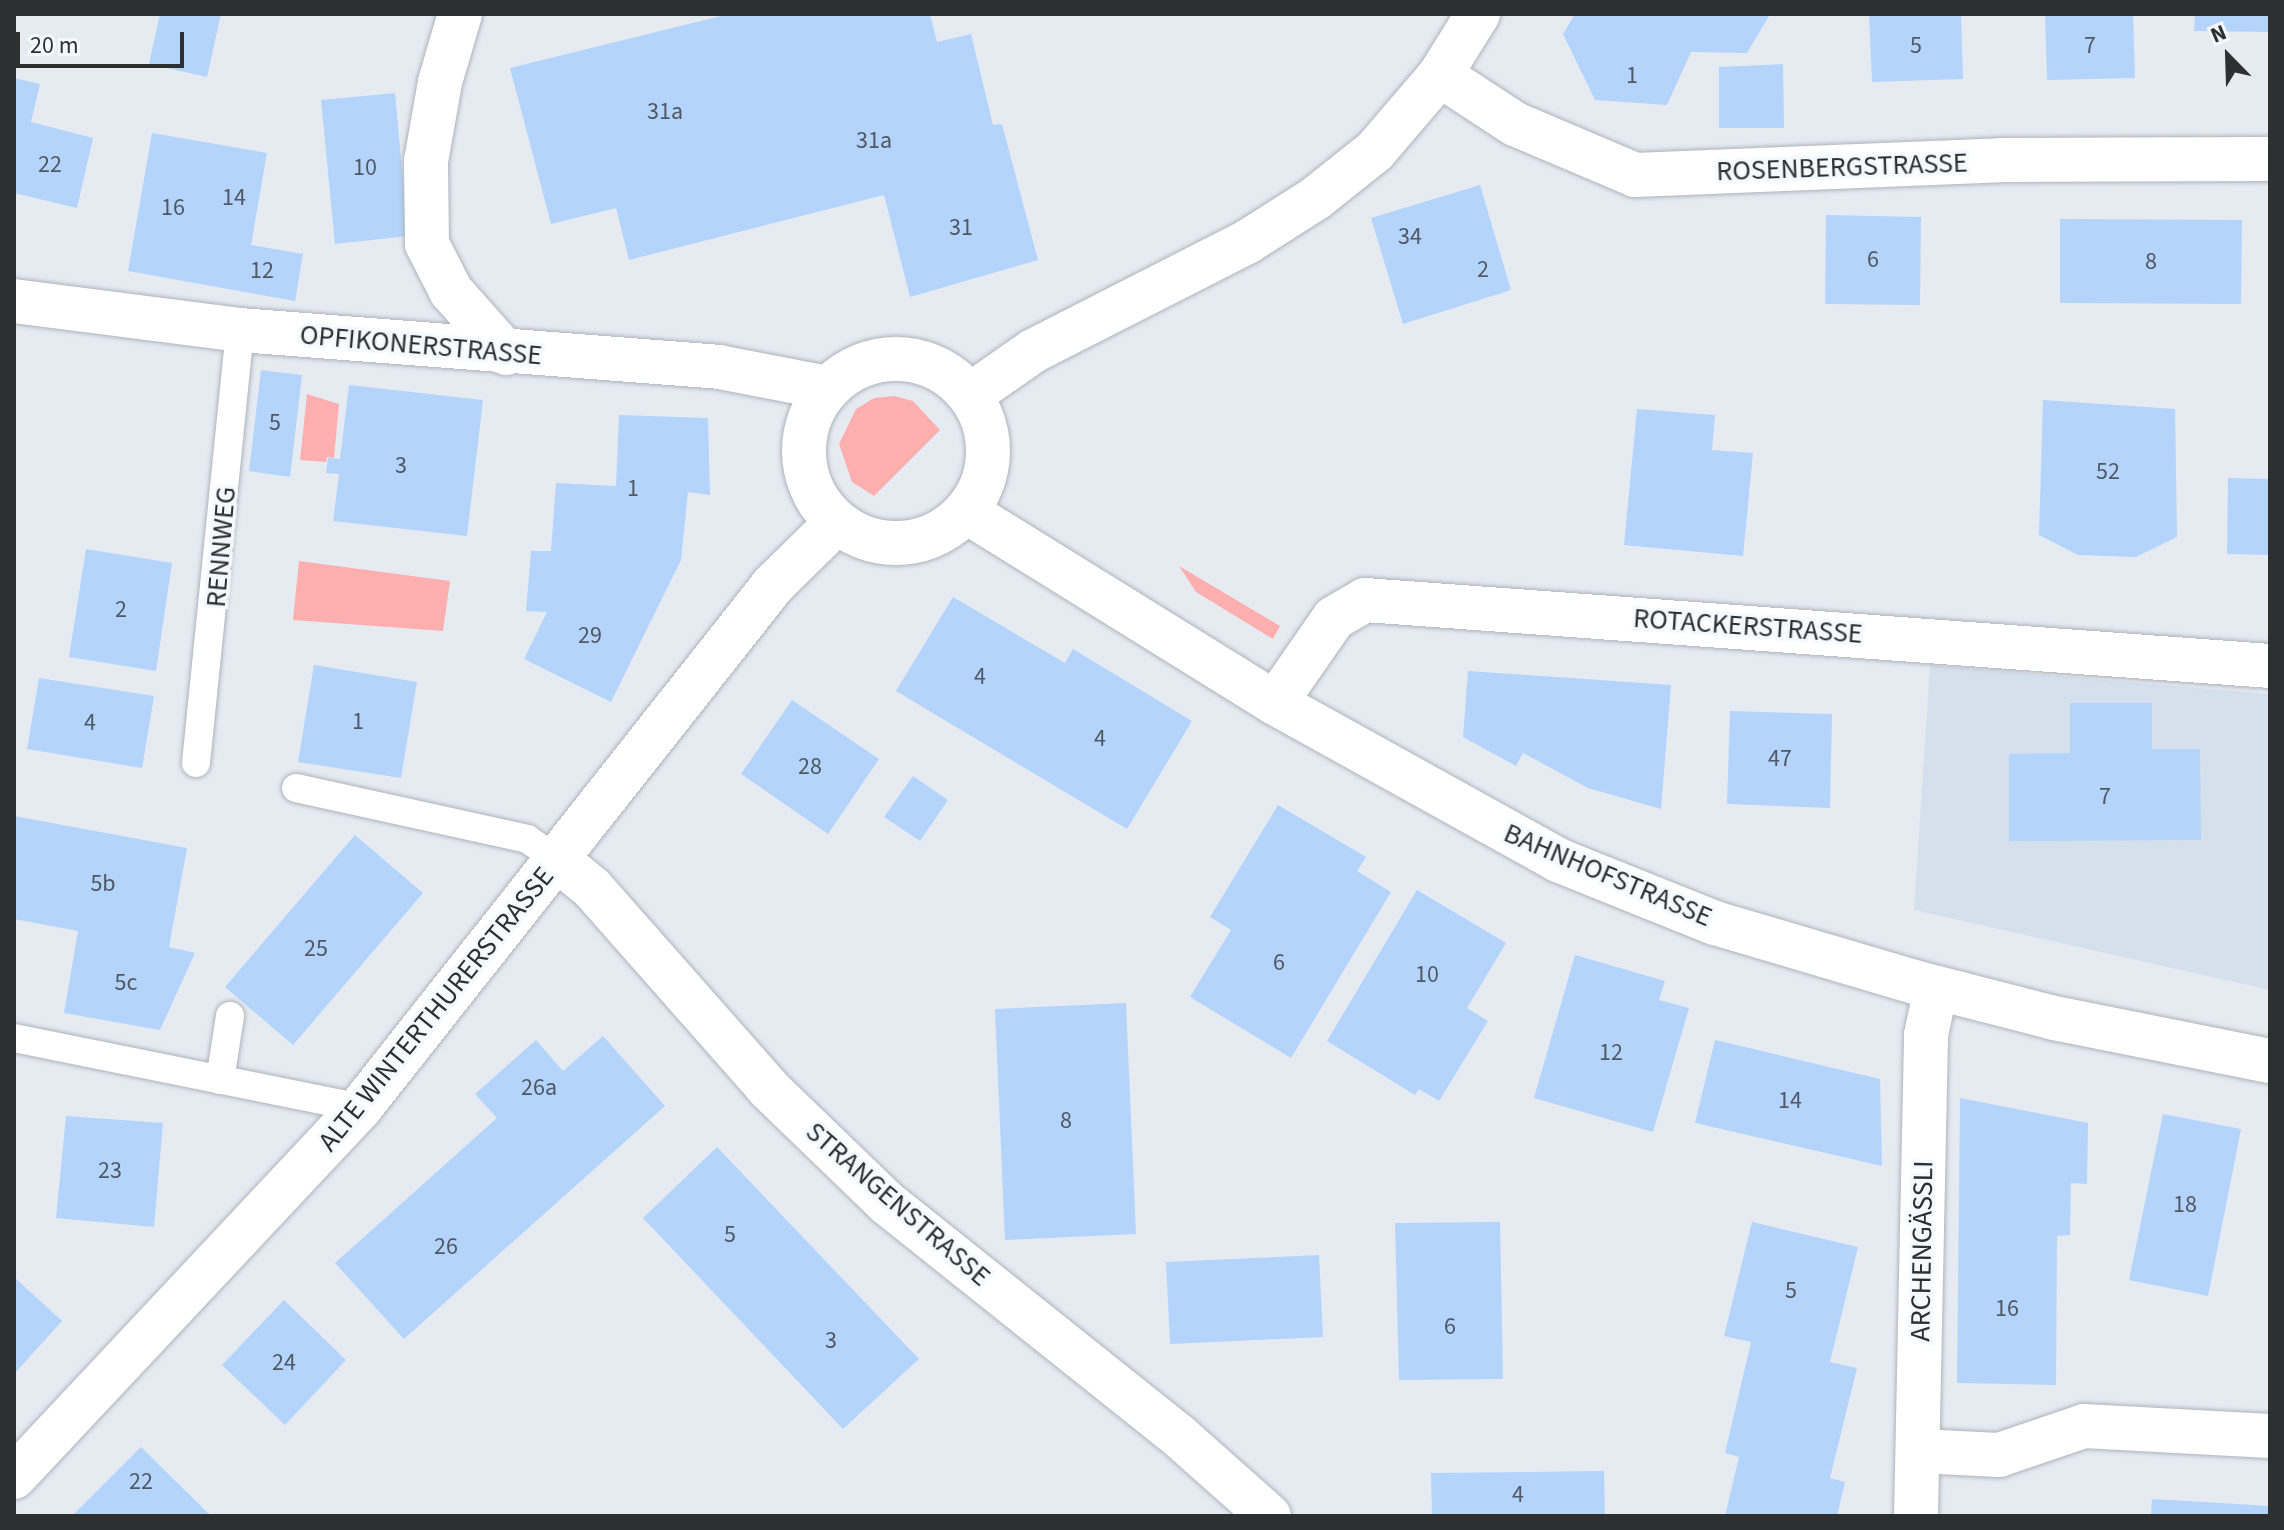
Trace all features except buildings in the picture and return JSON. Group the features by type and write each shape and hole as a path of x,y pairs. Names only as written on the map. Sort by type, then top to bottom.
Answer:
{"street":[{"path":"460,14 440,82 426,161 427,244 451,291 506,353"},
{"path":"970,395 1033,351 1247,242 1316,198 1375,151 1440,75 1478,14"},
{"name":"ROSENBERGSTRASSE","path":"1440,75 1515,124 1635,175 2001,160 2270,159"},
{"name":"OPFIKONERSTRASSE","path":"14,301 240,330 506,353 719,367 828,388"},
{"path":"901,359 951,376 970,395 985,423 989,454 983,485 967,512 945,530 918,542 889,544 861,538 836,523 817,500 806,472 803,442 812,413 828,388 874,362 901,359"},
{"name":"BAHNHOFSTRASSE","path":"967,512 1275,703 1558,860 1715,923 1936,988 2054,1018 2270,1061"},
{"name":"ALTE WINTERTHURERSTRASSE","path":"14,1477 30,1443 360,1108 773,585 836,523"},
{"name":"ROTACKERSTRASSE","path":"1275,703 1334,618 1365,600 2270,666"},
{"name":"STRANGENSTRASSE","path":"558,860 592,888 769,1089 887,1203 1180,1437 1269,1516"},
{"name":"ARCHENGÄSSLI","path":"1916,1516 1926,1035 1936,988"},
{"path":"1919,1451 1999,1455 2084,1426 2270,1436"}],"lane":[{"name":"RENNWEG","path":"196,763 240,330"},
{"path":"296,788 527,839 558,860"},
{"path":"220,1080 230,1016"},
{"path":"14,1038 360,1108"}],"shaded area":[{"path":"307,394 339,404 334,458 327,457 326,462 300,460"},
{"path":"894,396 913,401 940,430 874,496 852,482 839,444 856,409 874,398"},
{"path":"299,561 450,581 443,631 293,620"},
{"path":"1179,566 1280,626 1273,639 1196,592"},
{"path":"1930,665 2270,694 2270,990 1914,910"}]}
